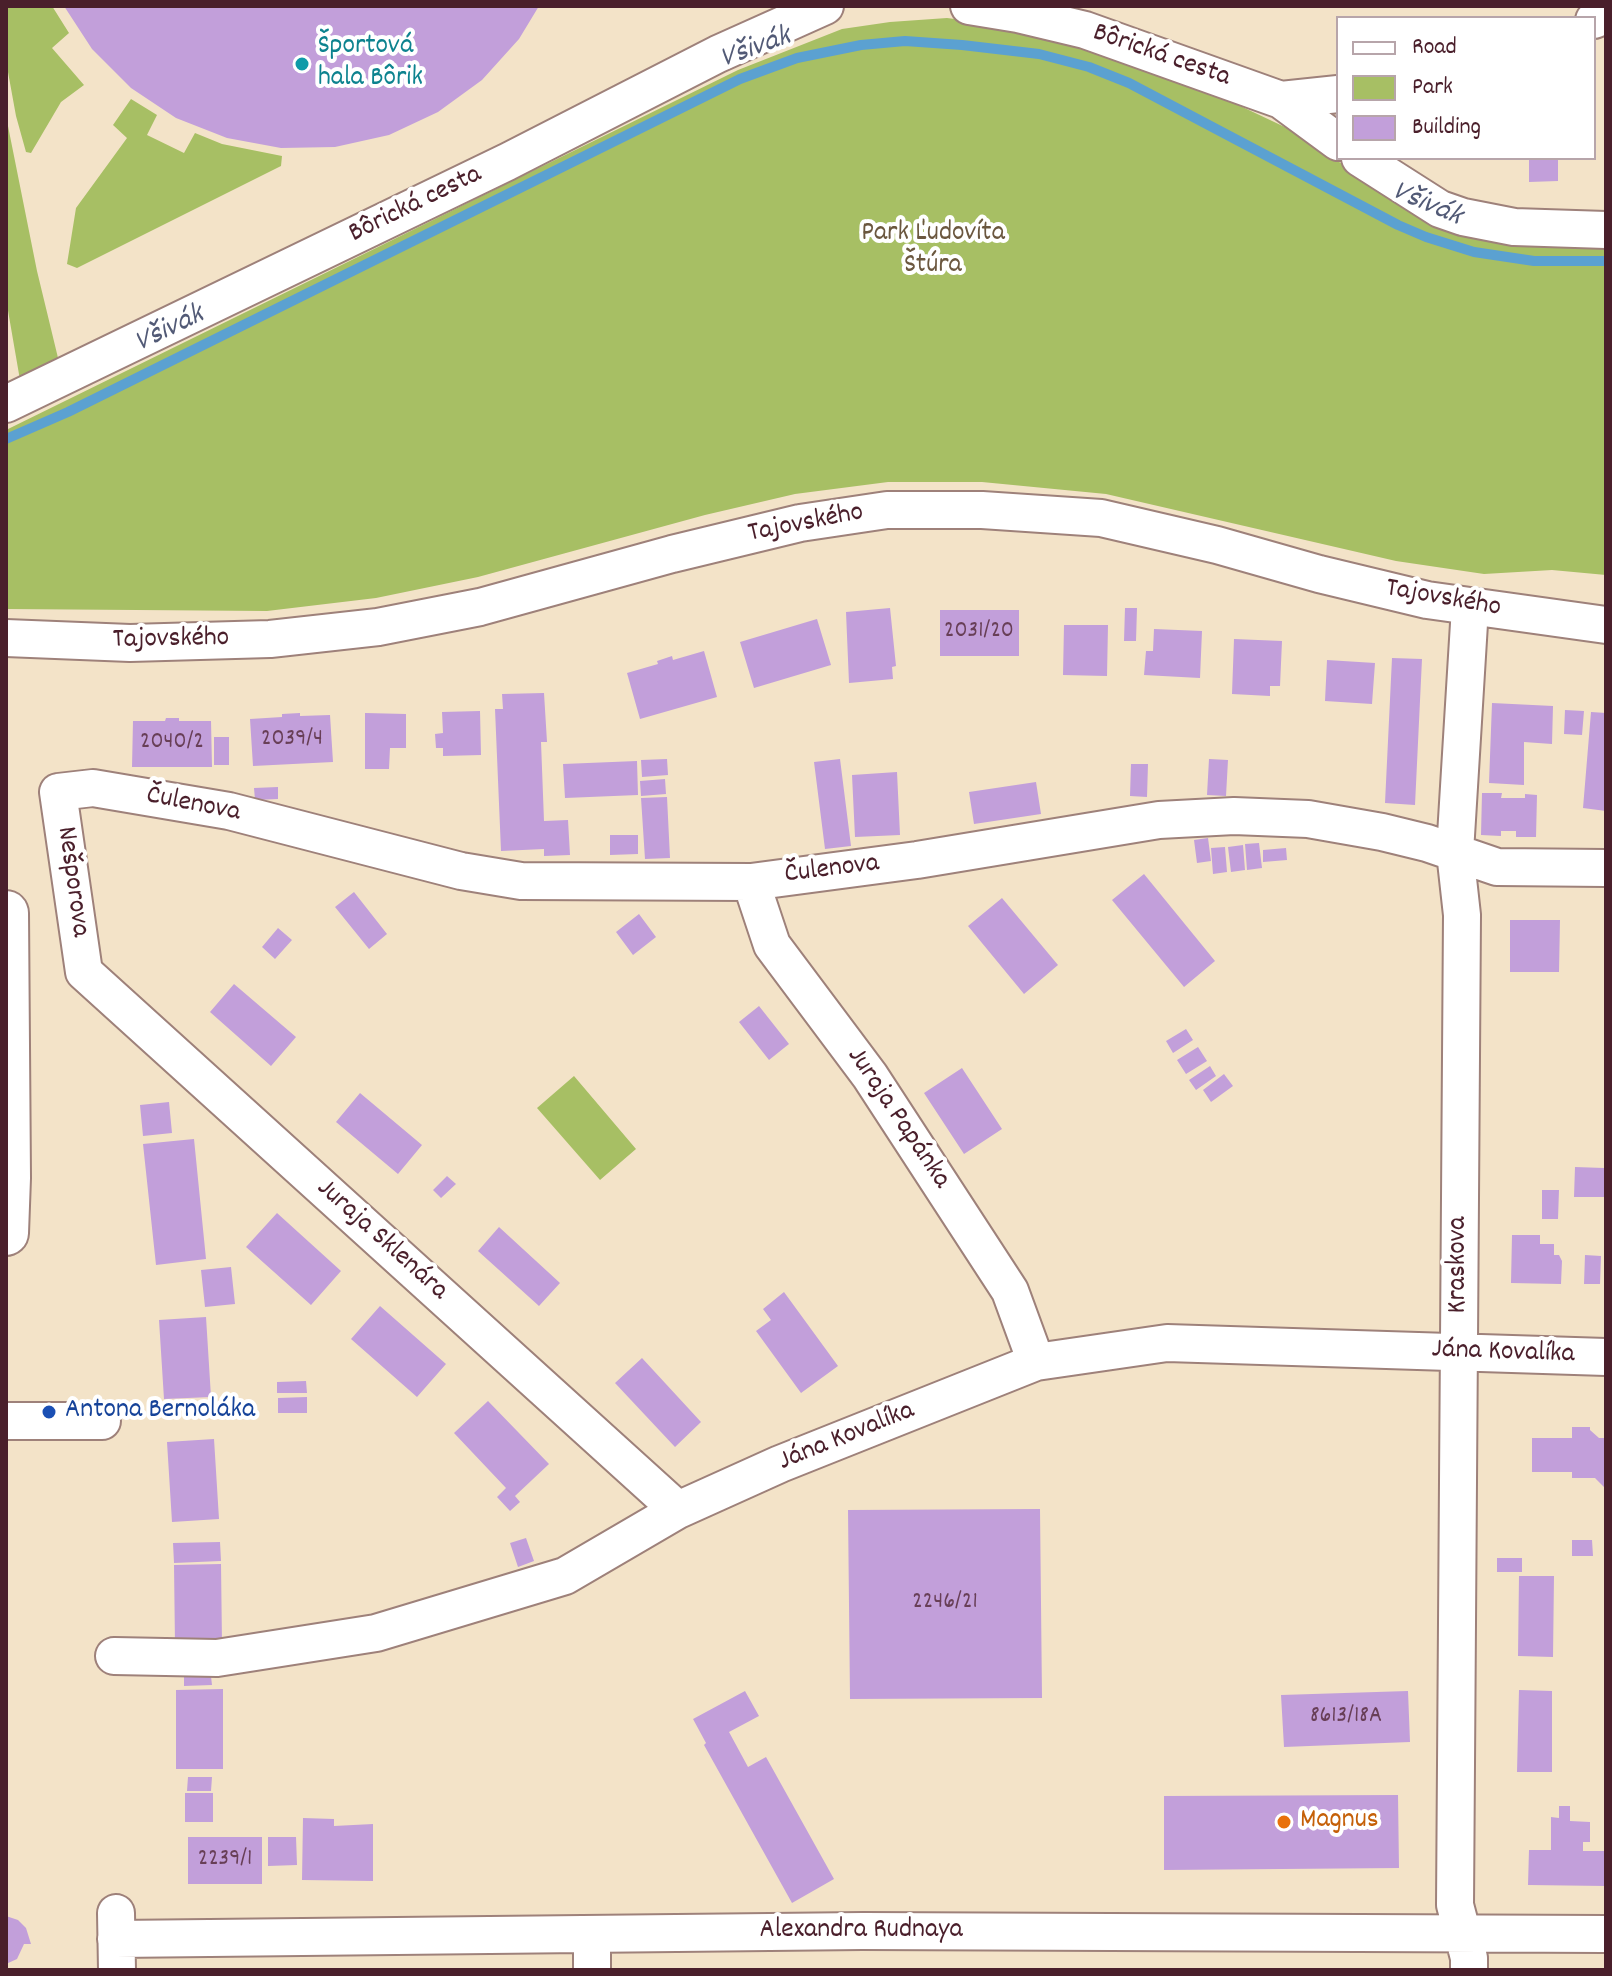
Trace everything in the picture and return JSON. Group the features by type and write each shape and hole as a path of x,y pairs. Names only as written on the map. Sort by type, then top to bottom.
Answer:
{"main road":[{"path":"6,913 6,1233"}],"street":[{"name":"Bôrická cesta","path":"6,404 507,162 718,54 825,6"},
{"name":"Bôrická cesta","path":"969,6 1085,30 1281,100 1336,141"},
{"path":"1281,100 1336,94"},
{"path":"1363,160 1440,209 1463,217 1514,227 1606,230"},
{"name":"Tajovského","path":"6,638 130,643 270,639 378,627 480,607 672,554 800,523 887,510 982,510 1101,518 1427,600 1606,625"},
{"name":"Kraskova","path":"1469,1970 1455,1905 1462,915 1455,852 1470,607"},
{"name":"Čulenova","path":"58,792 93,788 229,811 461,871 521,881 751,882 917,860 1159,820 1234,816 1308,819 1382,832 1497,867 1606,868"},
{"name":"Nešporova","path":"58,792 84,972"},
{"name":"Juraja Papánka","path":"751,882 772,945 870,1076 1010,1291 1036,1362"},
{"name":"Juraja Sklenára","path":"84,972 678,1510"},
{"name":"Jána Kovalíka","path":"114,1656 217,1658 376,1633 565,1576 678,1510 780,1464 1036,1362 1167,1343 1606,1357"},
{"path":"6,1421 102,1421"},
{"name":"Alexandra Rudnaya","path":"116,1940 1066,1931 1606,1934"},
{"path":"592,1934 592,1970"}],"green space":[{"path":"6,6 52,6 69,33 52,48 84,85 61,102 31,153 26,152 16,116 6,61"},
{"name":"Park Ľudovíta Štúra","path":"947,18 1017,27 1091,46 1234,103 1289,129 1403,204 1606,242 1606,575 1552,570 1484,574 1396,561 1106,494 982,482 888,482 795,494 705,515 478,577 376,598 267,611 6,609 6,430 738,70 842,29"},
{"path":"131,99 157,115 147,135 184,153 195,133 222,144 282,156 281,166 77,268 67,264 76,208 127,138 113,125"},
{"path":"6,116 59,362 20,380 6,299"},
{"path":"574,1076 636,1149 600,1180 537,1108"}],"building":[{"name":"Športová hala Bôrik","path":"64,6 539,6 519,39 482,80 438,112 389,135 335,147 281,148 227,138 176,118 131,88 92,49"},
{"path":"1529,160 1558,160 1558,181 1529,182"},
{"path":"890,608 896,666 892,667 893,679 849,683 846,612"},
{"path":"1125,608 1137,608 1136,641 1124,641"},
{"path":"940,610 1019,610 1019,656 940,656"},
{"path":"817,619 831,665 754,688 740,642"},
{"path":"1064,625 1108,625 1107,676 1063,675"},
{"path":"1154,629 1202,631 1200,678 1144,675 1146,651 1153,651"},
{"path":"1234,639 1282,641 1280,686 1270,686 1270,696 1232,694"},
{"path":"704,651 717,697 640,719 627,673 658,664 657,661 672,656 673,660"},
{"path":"1392,658 1422,659 1415,805 1385,803"},
{"path":"1327,660 1375,663 1372,704 1325,701"},
{"path":"544,693 547,742 541,742 544,821 568,820 570,855 544,856 544,849 501,851 495,709 503,709 502,694"},
{"path":"1492,703 1553,706 1552,744 1524,742 1524,785 1489,783"},
{"path":"1565,710 1584,711 1582,735 1564,734"},
{"path":"480,711 481,755 443,756 443,748 436,748 435,734 443,733 442,712"},
{"path":"1591,712 1606,713 1606,811 1583,808"},
{"path":"300,713 300,716 330,715 333,762 253,766 250,719"},
{"path":"365,713 406,714 406,748 390,748 389,769 365,769"},
{"path":"166,718 211,721 212,767 132,767 133,721 165,721"},
{"path":"214,737 229,737 229,765 214,765"},
{"path":"667,759 668,775 642,777 641,760"},
{"path":"840,759 851,846 825,849 814,762"},
{"path":"1209,759 1228,760 1226,796 1207,795"},
{"path":"637,761 638,795 565,798 563,764"},
{"path":"1131,764 1148,764 1147,797 1130,796"},
{"path":"897,772 900,835 855,837 852,775"},
{"path":"665,779 666,794 641,796 640,781"},
{"path":"1036,782 1041,814 974,824 969,792"},
{"path":"278,787 278,799 255,800 254,788"},
{"path":"1482,793 1502,793 1501,798 1537,795 1536,837 1516,837 1516,831 1501,831 1501,836 1481,835"},
{"path":"667,797 670,858 645,859 641,798"},
{"path":"610,835 638,835 638,854 610,855"},
{"path":"1208,838 1211,861 1197,863 1194,840"},
{"path":"1259,843 1262,868 1247,870 1245,844"},
{"path":"1243,845 1245,870 1231,872 1228,847"},
{"path":"1225,847 1227,872 1213,874 1211,848"},
{"path":"1286,848 1287,860 1263,862 1263,850"},
{"path":"1144,874 1215,961 1184,987 1112,900"},
{"path":"354,892 387,934 369,949 335,907"},
{"path":"1002,898 1058,965 1024,994 968,926"},
{"path":"639,914 656,937 633,955 616,932"},
{"path":"1510,920 1560,920 1559,972 1510,972"},
{"path":"278,928 292,940 275,959 262,947"},
{"path":"234,984 296,1037 271,1066 210,1012"},
{"path":"759,1006 789,1044 769,1060 739,1022"},
{"path":"1186,1029 1193,1040 1173,1053 1166,1041"},
{"path":"1198,1047 1207,1061 1186,1074 1177,1060"},
{"path":"1210,1066 1216,1076 1196,1090 1189,1080"},
{"path":"962,1068 1002,1129 964,1154 924,1093"},
{"path":"1224,1074 1233,1086 1211,1102 1203,1090"},
{"path":"360,1093 422,1145 398,1174 336,1122"},
{"path":"169,1102 172,1133 143,1136 140,1105"},
{"path":"194,1139 206,1259 156,1265 143,1144"},
{"path":"1575,1167 1604,1168 1604,1197 1574,1197"},
{"path":"447,1176 456,1184 441,1198 433,1190"},
{"path":"1542,1190 1559,1190 1558,1219 1542,1219"},
{"path":"277,1213 341,1271 311,1305 246,1247"},
{"path":"499,1227 560,1283 539,1306 478,1251"},
{"path":"1512,1235 1540,1235 1540,1244 1554,1244 1554,1255 1559,1255 1562,1261 1561,1284 1511,1283"},
{"path":"1585,1255 1601,1256 1600,1284 1584,1284"},
{"path":"231,1267 235,1304 205,1307 201,1270"},
{"path":"784,1292 838,1366 801,1393 756,1331 771,1320 763,1309"},
{"path":"380,1306 446,1364 417,1397 351,1339"},
{"path":"206,1317 211,1397 164,1399 159,1320"},
{"path":"642,1358 701,1422 675,1447 615,1383"},
{"path":"306,1381 307,1393 277,1393 277,1382"},
{"path":"307,1397 307,1413 278,1413 278,1398"},
{"path":"488,1401 549,1464 515,1496 520,1502 510,1511 497,1497 506,1488 454,1433"},
{"path":"1572,1427 1590,1427 1599,1438 1606,1438 1606,1489 1595,1478 1572,1478 1572,1472 1532,1472 1532,1438 1572,1438"},
{"path":"214,1439 219,1519 172,1522 167,1442"},
{"path":"1040,1509 1042,1698 850,1699 848,1510"},
{"path":"526,1538 534,1561 518,1567 510,1543"},
{"path":"1572,1540 1592,1540 1593,1556 1572,1556"},
{"path":"220,1542 221,1561 174,1563 173,1543"},
{"path":"1497,1558 1522,1558 1522,1572 1497,1572"},
{"path":"221,1564 222,1644 175,1645 174,1565"},
{"path":"1519,1576 1554,1576 1553,1657 1518,1656"},
{"path":"210,1668 212,1685 184,1686 184,1670"},
{"path":"223,1689 223,1769 176,1769 176,1690"},
{"path":"1519,1690 1552,1691 1552,1772 1517,1772"},
{"path":"745,1691 759,1716 729,1732 748,1767 766,1757 834,1879 792,1903 704,1745 706,1743 693,1719"},
{"path":"1408,1691 1410,1742 1284,1747 1281,1695"},
{"path":"188,1777 212,1777 211,1791 187,1791"},
{"path":"185,1793 213,1793 213,1822 185,1822"},
{"path":"1398,1795 1399,1868 1164,1870 1164,1796"},
{"path":"1559,1806 1570,1806 1570,1821 1590,1822 1590,1842 1583,1842 1583,1851 1606,1851 1606,1886 1528,1885 1529,1850 1551,1850 1551,1817 1559,1818"},
{"path":"303,1818 334,1819 334,1826 373,1824 373,1881 302,1880"},
{"path":"188,1837 262,1837 262,1884 188,1884"},
{"path":"268,1837 296,1837 297,1865 268,1866"},
{"path":"6,1916 18,1920 26,1928 31,1944 24,1944 17,1959 6,1964"}],"waterway":[{"name":"Všivák","path":"6,439 68,412 740,79 797,58 861,45 905,41 962,45 1039,54 1089,67 1129,83 1426,237 1474,252 1534,261 1606,261"}],"place":[{"name":"Športová hala Bôrik","path":"302,64"},
{"name":"Antona Bernoláka","path":"49,1412"},
{"name":"Magnus","path":"1284,1822"}]}
